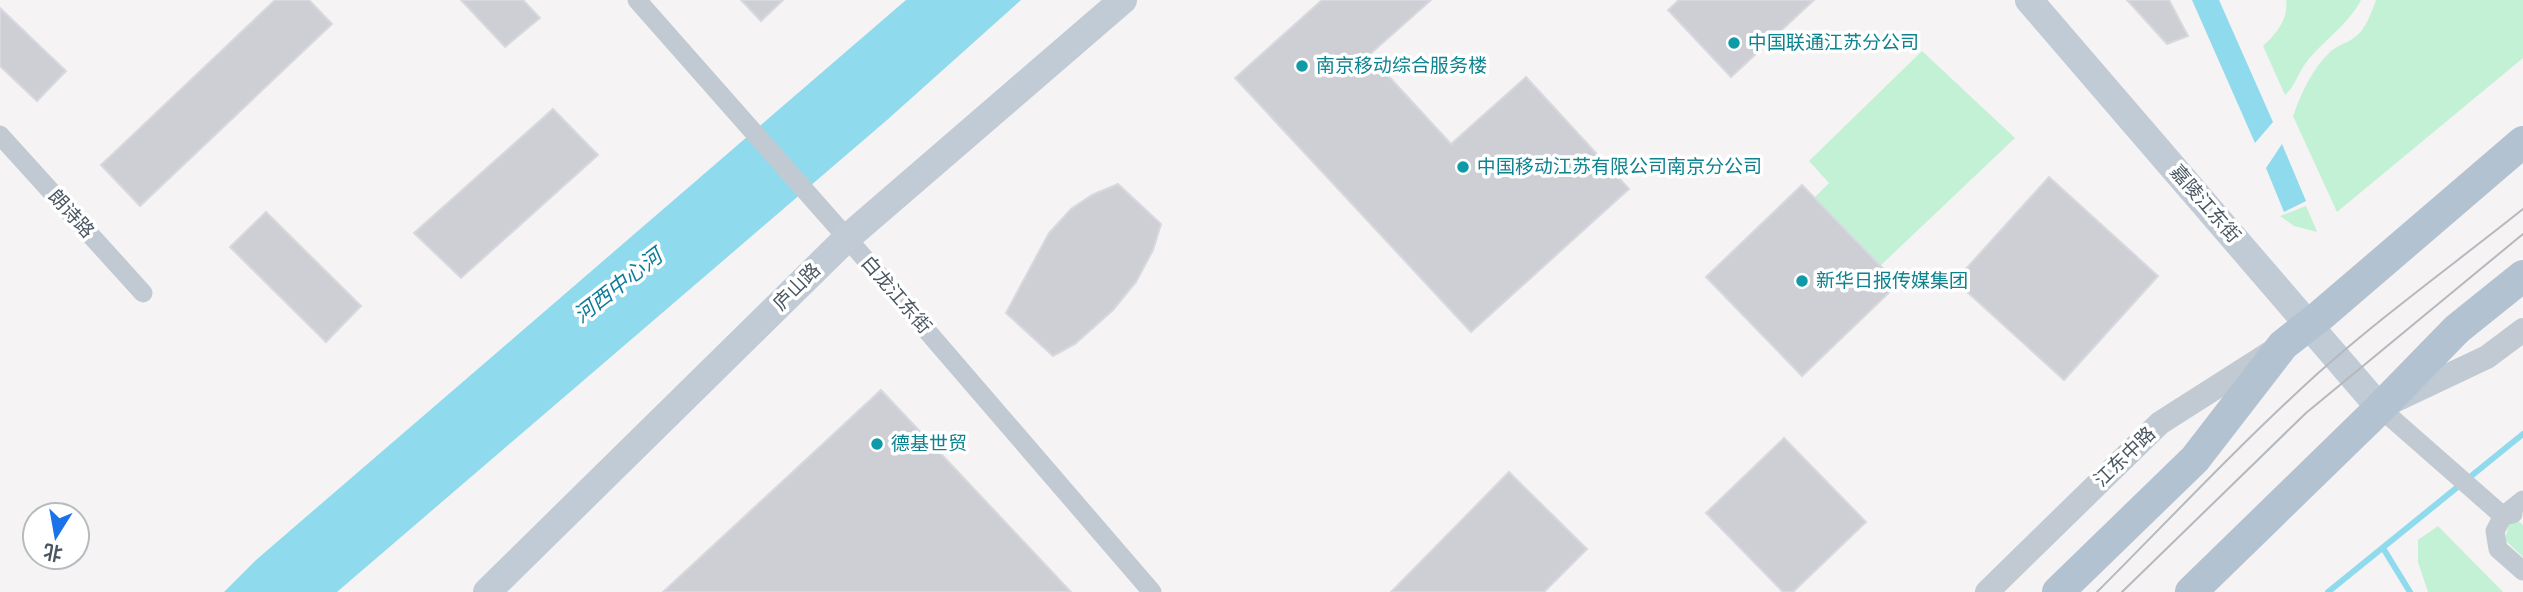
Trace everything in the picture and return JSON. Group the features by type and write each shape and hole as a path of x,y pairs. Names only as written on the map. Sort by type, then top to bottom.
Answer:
{"main road":[{"name":"庐山路","path":"487,592 847,238 1123,0"},
{"name":"嘉陵江东街","path":"2029,0 2380,408"},
{"name":"江东中路","path":"2058,592 2195,459 2283,345 2523,142"},
{"path":"2191,592 2457,329 2523,276"}],"street":[{"name":"白龙江东街","path":"637,0 847,238 1152,592"},
{"name":"朗诗路","path":"0,135 143,293"},
{"path":"2503,516 2380,408 2487,357 2523,330"},
{"name":"江东中路","path":"1987,592 2160,423 2283,345"},
{"path":"2523,500 2503,516 2495,531 2498,550 2523,571"},
{"path":"2503,516 2523,512"}],"green space":[{"path":"2286,0 2361,0 2348,18 2310,58 2285,95 2263,46 2277,31 2286,14"},
{"path":"2376,0 2523,0 2523,58 2337,212 2293,116 2318,65 2331,51 2359,34"},
{"path":"1922,51 2015,138 1880,266 1814,198 1829,183 1809,161"},
{"path":"2306,206 2317,232 2294,226 2280,216"},
{"path":"2520,522 2523,525 2523,557 2505,540 2509,523"},
{"path":"2438,526 2503,592 2428,592 2418,562 2418,540"}],"water":[{"name":"河西中心河","path":"906,0 1021,0 887,120 337,592 224,592 256,560"},
{"path":"2192,0 2219,0 2273,122 2255,143"},
{"path":"2282,144 2306,201 2284,212 2266,168"}],"building":[{"path":"275,0 309,0 332,24 140,206 101,165"},
{"path":"461,0 523,0 540,18 505,47"},
{"path":"741,0 783,0 761,21"},
{"name":"中国移动江苏有限公司南京分公司","path":"1322,0 1431,0 1369,55 1451,144 1526,77 1629,189 1471,332 1235,78"},
{"name":"中国联通江苏分公司","path":"1679,0 1814,0 1731,77 1668,10"},
{"path":"2127,0 2169,0 2188,36 2167,44"},
{"path":"0,8 66,71 37,101 0,66"},
{"path":"553,109 598,155 461,278 414,233"},
{"path":"2049,177 2158,276 2064,380 1955,281"},
{"path":"1118,184 1161,224 1153,250 1136,282 1113,310 1075,344 1053,356 1006,313 1049,233 1071,209 1092,195"},
{"name":"新华日报传媒集团","path":"1802,185 1898,284 1802,376 1706,277"},
{"path":"266,212 361,306 326,342 230,247"},
{"name":"德基世贸","path":"881,390 1071,592 663,592"},
{"path":"1784,438 1866,522 1793,592 1783,592 1706,513"},
{"path":"1509,472 1587,549 1544,592 1391,592"}],"waterway":[{"path":"2328,592 2523,434"},
{"path":"2383,548 2410,592"}],"tram line":[{"path":"2097,592 2232,455 2316,375 2392,311 2523,209"},
{"path":"2122,592 2306,413 2523,234"}],"place":[{"name":"中国联通江苏分公司","path":"1734,43"},
{"name":"南京移动综合服务楼","path":"1302,66"},
{"name":"中国移动江苏有限公司南京分公司","path":"1463,167"},
{"name":"新华日报传媒集团","path":"1802,281"},
{"name":"德基世贸","path":"877,444"}]}
